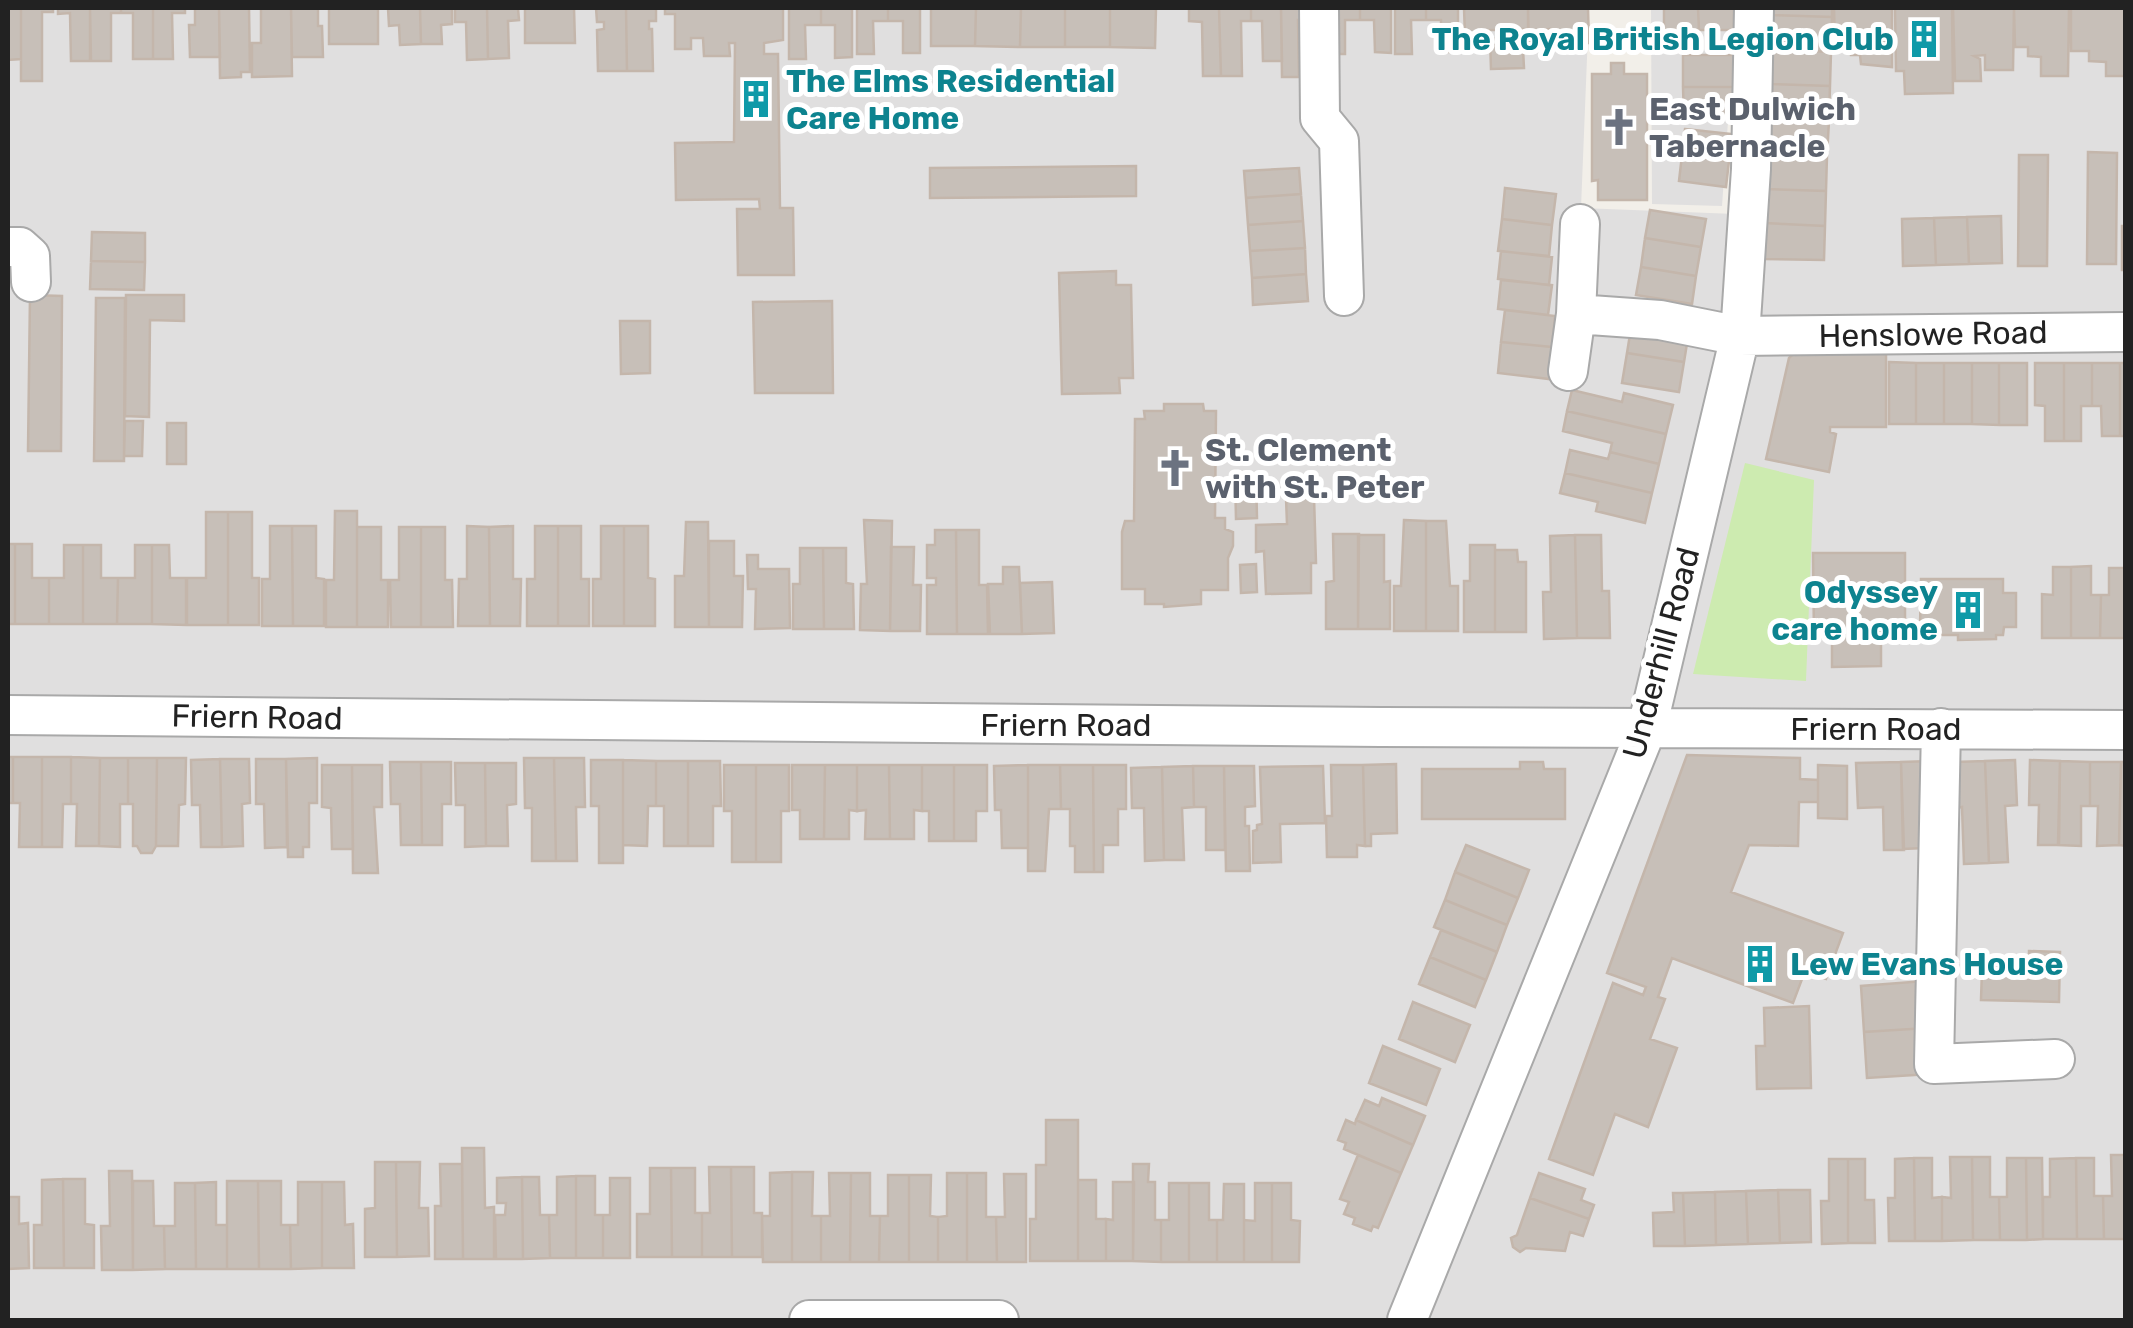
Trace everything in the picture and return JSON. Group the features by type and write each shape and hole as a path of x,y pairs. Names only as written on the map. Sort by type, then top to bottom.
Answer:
{"street":[{"path":"1319,8 1320,118 1339,141 1344,296"},
{"name":"Underhill Road","path":"1407,1320 1648,728 1740,336 1754,8"},
{"path":"1568,371 1576,314 1580,224"},
{"path":"8,247 20,247 30,256 30,282"},
{"name":"Henslowe Road","path":"1576,314 1660,320 1740,336 2126,332"},
{"name":"Friern Road","path":"8,715 2126,730"},
{"path":"1942,728 1934,1064 2056,1059"},
{"path":"809,1320 999,1320"}],"shaded area":[{"path":"8,8 1589,8 1581,208 1761,215 1768,8 2125,8 2125,1320 8,1320"},
{"path":"1651,8 1736,8 1722,206 1652,204"}],"green space":[{"path":"1745,463 1814,480 1806,681 1693,674"}],"building":[{"path":"8,8 21,8 21,59 8,60"},
{"path":"21,8 53,8 53,12 42,12 42,81 21,81"},
{"path":"58,8 90,8 91,61 71,61 70,13 58,14"},
{"path":"90,8 121,8 121,13 111,13 111,61 90,61"},
{"path":"121,8 153,8 153,59 133,59 133,13 121,13"},
{"path":"153,8 185,8 185,13 172,13 173,59 153,59"},
{"path":"195,8 219,8 220,57 190,57 189,25 195,25"},
{"path":"219,8 249,8 250,72 241,72 241,77 220,78"},
{"path":"261,8 291,8 292,76 252,77 252,43 261,43"},
{"path":"291,8 318,8 323,57 292,57"},
{"path":"329,8 378,8 378,44 329,44"},
{"path":"388,8 420,8 421,44 400,45 399,25 389,26"},
{"path":"420,8 452,8 452,24 441,25 442,44 421,44"},
{"path":"455,8 487,8 488,59 467,60 466,22 455,22"},
{"path":"487,8 518,8 519,20 508,21 509,58 488,59"},
{"path":"525,8 574,8 575,43 525,43"},
{"path":"596,8 626,8 627,71 598,71 597,30 604,29 604,22 597,22"},
{"path":"626,8 656,8 656,21 649,21 653,71 627,71"},
{"name":"The Elms Residential Care Home","path":"665,8 783,8 783,40 764,43 764,54 778,54 780,208 793,208 794,275 738,275 737,209 760,209 759,199 676,200 675,143 734,142 735,43 729,43 730,56 704,56 703,38 691,38 691,49 675,49 675,14 665,14"},
{"path":"789,8 821,8 821,25 805,25 806,59 789,59"},
{"path":"821,8 852,8 852,57 835,58 835,25 821,25"},
{"path":"857,8 888,8 888,21 873,21 874,54 857,54"},
{"path":"888,8 920,8 920,53 903,53 903,21 888,21"},
{"path":"931,8 976,8 975,46 931,46"},
{"path":"976,8 1021,8 1020,47 975,46"},
{"path":"1021,8 1065,8 1065,47 1020,47"},
{"path":"1065,8 1110,8 1110,47 1065,47"},
{"path":"1110,8 1156,8 1155,48 1110,47"},
{"path":"1189,8 1219,8 1221,76 1203,76 1202,22 1189,21"},
{"path":"1219,8 1251,8 1251,21 1241,21 1242,76 1221,76"},
{"path":"1251,8 1281,8 1282,61 1263,61 1262,21 1251,21"},
{"path":"1281,8 1312,8 1312,20 1298,20 1299,77 1282,77"},
{"path":"1328,8 1360,8 1360,20 1345,20 1345,54 1328,54"},
{"path":"1360,8 1391,8 1391,53 1375,52 1374,20 1360,20"},
{"path":"1395,8 1426,8 1426,20 1411,20 1412,54 1395,54"},
{"path":"1426,8 1458,8 1458,52 1441,52 1441,20 1426,20"},
{"path":"1464,8 1528,8 1528,29 1522,29 1524,68 1491,69 1490,39 1504,38 1504,30 1481,30 1482,35 1465,36"},
{"path":"1528,8 1588,8 1589,43 1550,44 1550,29 1541,30 1541,49 1529,50"},
{"path":"1664,8 1698,8 1699,30 1664,30"},
{"path":"1698,8 1734,8 1734,30 1699,30"},
{"path":"1772,8 1832,8 1832,17 1772,15"},
{"path":"1834,8 1892,8 1892,67 1861,64 1860,55 1851,55 1851,46 1835,46"},
{"name":"The Royal British Legion Club","path":"1895,8 1952,8 1953,93 1905,94 1904,71 1896,71"},
{"path":"1953,8 2014,8 2013,70 1985,70 1985,55 1974,56 1980,59 1981,81 1955,81"},
{"path":"2014,8 2069,8 2068,76 2041,76 2041,57 2028,56 2028,47 2015,47"},
{"path":"2071,8 2126,8 2126,76 2106,76 2106,62 2089,61 2089,51 2071,51"},
{"path":"1772,15 1832,17 1831,52 1771,49"},
{"path":"1771,49 1831,52 1830,86 1769,84"},
{"path":"1683,55 1735,55 1735,87 1683,87"},
{"name":"East Dulwich Tabernacle","path":"1611,63 1624,63 1624,74 1647,74 1647,200 1598,200 1598,180 1592,181 1592,74 1611,74"},
{"path":"1769,84 1830,86 1829,121 1768,119"},
{"path":"1683,87 1735,87 1736,118 1684,119"},
{"path":"1768,119 1829,121 1827,156 1767,154"},
{"path":"1685,129 1732,134 1729,161 1682,155"},
{"path":"2088,152 2117,153 2116,264 2087,264"},
{"path":"1767,154 1827,156 1826,191 1766,189"},
{"path":"1682,155 1729,161 1726,187 1679,181"},
{"path":"2019,155 2048,155 2047,266 2018,266"},
{"path":"1136,166 1136,196 930,198 930,168"},
{"path":"1299,168 1301,194 1246,198 1244,171"},
{"path":"1505,188 1556,194 1552,225 1502,219"},
{"path":"1766,189 1826,191 1825,226 1765,223"},
{"path":"1301,194 1303,221 1248,225 1246,198"},
{"path":"1650,210 1706,219 1701,247 1645,238"},
{"path":"2001,216 2002,263 1969,264 1967,217"},
{"path":"1967,217 1969,264 1936,265 1934,218"},
{"path":"1934,218 1936,265 1903,266 1902,219"},
{"path":"1502,219 1552,225 1549,256 1498,251"},
{"path":"1303,221 1305,248 1250,251 1248,225"},
{"path":"1765,223 1825,226 1824,260 1764,259"},
{"path":"2122,226 2126,226 2126,270 2122,270"},
{"path":"92,232 145,233 145,262 91,261"},
{"path":"1645,238 1701,247 1696,276 1641,267"},
{"path":"1305,248 1306,274 1252,278 1250,251"},
{"path":"1501,251 1552,257 1549,285 1498,279"},
{"path":"91,261 145,262 144,290 90,289"},
{"path":"1641,267 1696,276 1692,304 1636,295"},
{"path":"1116,271 1116,285 1131,285 1133,378 1119,378 1120,393 1062,394 1059,273"},
{"path":"1306,274 1308,301 1253,305 1252,278"},
{"path":"1501,280 1552,285 1548,315 1498,309"},
{"path":"30,295 62,296 61,451 28,451"},
{"path":"126,295 184,295 184,321 150,320 149,417 125,416"},
{"path":"96,298 125,298 124,461 94,461"},
{"path":"832,301 833,393 755,393 753,302"},
{"path":"1505,310 1555,316 1552,347 1501,342"},
{"path":"620,321 650,321 650,373 621,374"},
{"path":"1632,322 1689,331 1684,362 1627,353"},
{"path":"1501,342 1552,347 1549,379 1498,373"},
{"path":"1795,352 1886,353 1886,427 1830,427 1830,432 1836,434 1829,472 1766,459 1789,358"},
{"path":"1627,353 1684,362 1679,392 1622,383"},
{"path":"1889,362 1916,363 1916,424 1889,424"},
{"path":"1916,363 1944,363 1944,424 1916,424"},
{"path":"1944,363 1972,363 1972,424 1944,424"},
{"path":"1972,363 1999,363 1999,425 1972,424"},
{"path":"1999,363 2027,363 2027,425 1999,425"},
{"path":"2035,363 2064,363 2064,441 2045,441 2045,406 2035,405"},
{"path":"2064,363 2092,363 2092,406 2081,406 2081,441 2064,441"},
{"path":"2092,363 2120,363 2120,436 2102,436 2101,406 2092,406"},
{"path":"2120,363 2126,363 2126,436 2120,436"},
{"path":"1572,390 1622,402 1624,393 1673,405 1666,434 1567,411"},
{"name":"St. Clement with St. Peter","path":"1164,404 1203,404 1204,411 1216,411 1215,518 1225,518 1225,529 1233,532 1233,546 1228,558 1228,590 1201,590 1201,604 1145,604 1145,589 1122,589 1122,532 1125,521 1134,521 1135,419 1145,419 1144,411 1164,411"},
{"path":"1567,411 1666,434 1659,464 1610,452 1612,443 1563,431"},
{"path":"125,421 143,421 142,456 124,456"},
{"path":"167,423 186,423 186,464 167,464"},
{"path":"1570,450 1608,459 1610,452 1659,464 1652,493 1565,473"},
{"path":"1565,473 1652,493 1645,523 1596,511 1598,502 1560,493"},
{"path":"1256,475 1257,518 1236,519 1235,476"},
{"path":"1314,497 1316,563 1311,563 1311,593 1266,594 1264,551 1256,552 1256,525 1287,524 1286,498"},
{"path":"335,511 357,511 357,627 326,627 326,580 334,580"},
{"path":"206,512 228,512 228,625 187,625 187,578 206,578"},
{"path":"228,512 252,512 252,578 259,578 259,625 228,625"},
{"path":"864,520 892,521 890,631 860,630 861,584 867,584"},
{"path":"1404,520 1426,521 1426,631 1394,631 1394,586 1401,586"},
{"path":"1426,521 1446,521 1450,586 1458,586 1458,631 1426,631"},
{"path":"686,522 708,522 709,627 675,627 675,576 684,576"},
{"path":"270,526 292,526 293,626 262,626 262,579 270,579"},
{"path":"292,526 316,526 316,578 324,579 324,626 293,626"},
{"path":"467,526 489,527 490,626 458,626 459,579 467,579"},
{"path":"513,526 513,579 521,579 520,626 490,626 489,527"},
{"path":"535,526 558,526 558,626 527,626 527,579 535,579"},
{"path":"558,526 581,526 581,579 589,579 589,626 558,626"},
{"path":"601,526 624,526 624,626 593,626 593,579 601,579"},
{"path":"624,526 648,526 648,578 655,579 655,626 624,626"},
{"path":"357,527 381,527 381,580 388,580 388,627 357,627"},
{"path":"399,527 421,527 421,627 391,627 390,580 399,580"},
{"path":"421,527 445,527 445,580 452,580 453,627 421,627"},
{"path":"935,530 956,530 957,634 927,634 927,585 936,585 936,578 927,578 927,545 935,545"},
{"path":"956,530 979,530 979,585 987,585 988,634 957,634"},
{"path":"1333,534 1359,534 1358,629 1326,629 1326,582 1334,581"},
{"path":"1358,535 1384,535 1384,582 1390,581 1390,629 1358,629"},
{"path":"1575,535 1601,535 1602,591 1609,591 1610,638 1577,638"},
{"path":"1575,535 1577,638 1544,639 1543,592 1551,592 1550,536"},
{"path":"709,541 734,541 734,576 743,576 742,627 709,627"},
{"path":"8,544 15,544 15,624 8,624"},
{"path":"15,544 32,544 32,578 49,578 49,624 15,624"},
{"path":"64,545 83,545 83,624 49,624 49,578 64,578"},
{"path":"83,545 101,545 101,578 118,578 117,624 83,624"},
{"path":"135,545 152,545 152,624 117,624 118,578 135,578"},
{"path":"152,545 169,545 170,578 186,578 186,625 152,624"},
{"path":"1470,545 1495,545 1495,632 1464,632 1464,581 1470,581"},
{"path":"891,547 914,547 913,585 921,585 920,631 890,631"},
{"path":"800,548 823,548 824,629 793,629 793,584 800,584"},
{"path":"823,548 846,548 846,583 853,584 854,629 824,629"},
{"path":"1495,550 1517,550 1518,562 1526,562 1526,632 1495,632"},
{"path":"1813,553 1905,553 1905,636 1881,636 1881,666 1832,667 1832,637 1814,637"},
{"path":"747,555 758,555 758,569 789,569 790,628 755,629 756,589 748,589"},
{"path":"1256,564 1257,592 1241,593 1240,565"},
{"path":"2091,566 2091,595 2101,595 2100,638 2071,638 2071,567"},
{"path":"1003,567 1019,567 1022,634 990,634 988,584 1003,584"},
{"path":"2053,567 2071,567 2071,638 2042,638 2042,594 2053,595"},
{"path":"2109,568 2126,568 2126,638 2100,638 2101,595 2109,595"},
{"name":"Odyssey care home","path":"1921,579 2003,579 2003,593 2016,593 2016,627 2004,627 2003,635 1996,635 1996,639 1958,640 1958,635 1940,635 1939,626 1920,627"},
{"path":"1052,582 1054,633 1022,634 1020,583"},
{"name":"Lew Evans House","path":"1687,755 1800,758 1800,779 1818,780 1818,802 1799,802 1798,846 1749,845 1731,892 1843,933 1826,979 1805,971 1793,1003 1672,958 1658,997 1665,999 1650,1039 1677,1048 1648,1127 1615,1114 1593,1175 1549,1159 1613,983 1643,995 1646,987 1607,973"},
{"path":"8,757 13,757 13,803 8,803"},
{"path":"13,757 42,757 42,847 19,847 20,803 13,803"},
{"path":"42,757 71,757 71,804 63,804 62,847 42,847"},
{"path":"71,757 100,758 99,846 76,846 77,804 71,804"},
{"path":"100,758 128,758 128,804 120,804 120,847 99,846"},
{"path":"128,758 157,758 156,846 152,853 141,853 133,846"},
{"path":"157,758 186,758 185,804 179,805 178,846 156,846"},
{"path":"317,758 317,803 309,803 309,847 303,847 303,857 288,857 286,759"},
{"path":"524,758 554,758 556,861 532,861 532,808 525,808"},
{"path":"554,758 584,758 585,807 576,807 577,861 556,861"},
{"path":"220,759 249,759 250,803 242,804 243,846 222,847"},
{"path":"220,759 222,847 201,847 200,805 192,805 191,760"},
{"path":"256,759 286,759 287,847 265,848 264,804 256,804"},
{"path":"591,760 623,760 623,863 599,863 599,806 591,806"},
{"path":"623,760 656,761 656,806 648,806 647,846 623,845"},
{"path":"2015,760 2017,805 2005,806 2008,862 1989,863 1985,761"},
{"path":"2030,760 2060,761 2059,845 2038,845 2039,805 2029,805"},
{"path":"656,761 688,761 688,846 664,846 664,806 656,806"},
{"path":"688,761 720,761 721,806 713,806 713,846 688,846"},
{"path":"1931,761 1925,848 1903,849 1901,762"},
{"path":"1985,761 1989,863 1964,864 1962,807 1956,808 1955,762"},
{"path":"2060,761 2090,762 2090,806 2081,806 2081,846 2058,845"},
{"path":"390,762 421,762 422,845 401,845 400,804 391,804"},
{"path":"421,762 451,762 451,804 442,804 442,845 422,845"},
{"path":"1520,762 1543,762 1544,769 1565,769 1565,819 1422,819 1422,769 1520,769"},
{"path":"1901,762 1904,850 1884,850 1883,807 1858,808 1856,763"},
{"path":"2090,762 2121,762 2119,845 2097,846 2098,806 2090,806"},
{"path":"2121,762 2126,762 2126,846 2119,845"},
{"path":"455,763 485,763 486,846 465,847 465,805 456,805"},
{"path":"485,763 516,763 516,804 507,805 508,846 486,846"},
{"path":"1396,764 1397,833 1371,834 1371,846 1365,846 1363,765"},
{"path":"322,765 352,765 353,849 332,849 331,808 322,807"},
{"path":"352,765 382,765 382,807 374,807 378,873 353,873"},
{"path":"724,765 756,765 756,862 732,862 732,811 724,811"},
{"path":"756,765 789,765 789,811 781,811 781,862 756,862"},
{"path":"792,765 825,765 824,839 800,839 800,810 792,810"},
{"path":"825,765 857,765 857,811 849,810 849,839 824,839"},
{"path":"857,765 889,765 890,839 865,839 866,810 857,811"},
{"path":"889,765 922,765 922,811 914,810 914,839 890,839"},
{"path":"922,765 954,765 954,841 929,841 929,811 922,811"},
{"path":"954,765 987,765 987,811 976,811 976,841 954,841"},
{"path":"1028,765 1060,765 1061,809 1049,809 1045,871 1028,871"},
{"path":"1028,765 1028,848 1002,848 1001,810 995,810 994,766"},
{"path":"1060,765 1093,765 1094,872 1075,872 1070,809 1061,809"},
{"path":"1093,765 1126,765 1126,809 1118,809 1118,845 1103,845 1103,872 1094,872"},
{"path":"1331,765 1363,765 1365,846 1357,845 1357,857 1327,857 1326,816 1332,816"},
{"path":"1818,765 1847,766 1847,819 1818,818"},
{"path":"1193,766 1194,807 1182,808 1184,860 1164,860 1162,767"},
{"path":"1193,766 1224,766 1225,850 1206,850 1206,807 1194,807"},
{"path":"1224,766 1254,766 1255,806 1245,807 1250,871 1226,871"},
{"path":"1323,766 1325,823 1280,824 1281,862 1253,863 1253,831 1262,824 1260,767"},
{"path":"1162,767 1164,860 1145,861 1144,808 1132,808 1131,768"},
{"path":"1466,845 1529,870 1518,898 1455,872"},
{"path":"1455,872 1518,898 1507,925 1445,900"},
{"path":"1445,900 1507,925 1497,952 1434,927"},
{"path":"1441,930 1497,952 1486,980 1430,957"},
{"path":"2029,951 2060,952 2059,1002 1981,1000 1982,969 2029,970"},
{"path":"1430,957 1486,980 1475,1007 1419,984"},
{"path":"1924,981 1927,1028 1864,1032 1861,986"},
{"path":"1413,1002 1470,1025 1455,1062 1399,1039"},
{"name":"Lew Evans House","path":"1809,1006 1811,1088 1757,1089 1756,1046 1765,1046 1764,1008"},
{"path":"1927,1028 1930,1074 1867,1078 1864,1032"},
{"path":"1383,1046 1440,1069 1426,1105 1369,1083"},
{"path":"1382,1098 1425,1116 1413,1145 1356,1120 1365,1100 1379,1106"},
{"path":"1046,1120 1078,1120 1078,1261 1030,1261 1030,1219 1036,1219 1036,1165 1046,1165"},
{"path":"1346,1120 1355,1124 1356,1120 1413,1145 1401,1173 1344,1149 1346,1143 1338,1140"},
{"path":"462,1148 484,1148 485,1208 494,1207 494,1259 463,1259"},
{"path":"1358,1155 1401,1173 1378,1228 1373,1226 1371,1231 1353,1224 1355,1218 1344,1214 1349,1202 1340,1199"},
{"path":"2111,1155 2126,1155 2126,1239 2104,1239 2103,1196 2112,1196"},
{"path":"1950,1157 1972,1157 1973,1240 1942,1241 1942,1197 1951,1198"},
{"path":"1972,1157 1990,1157 1990,1197 1999,1197 2000,1240 1973,1240"},
{"path":"1914,1158 1932,1158 1932,1198 1942,1197 1942,1241 1915,1241"},
{"path":"1914,1158 1915,1241 1889,1241 1888,1198 1895,1198 1895,1159"},
{"path":"2007,1158 2026,1158 2027,1240 2000,1240 1999,1197 2007,1197"},
{"path":"2026,1158 2042,1158 2043,1239 2027,1240"},
{"path":"2076,1158 2094,1158 2094,1196 2103,1196 2104,1239 2077,1239"},
{"path":"2076,1158 2077,1239 2043,1239 2043,1197 2050,1197 2050,1159"},
{"path":"1829,1159 1848,1159 1848,1243 1822,1244 1821,1201 1829,1201"},
{"path":"1848,1159 1865,1159 1865,1200 1874,1200 1875,1243 1848,1243"},
{"path":"375,1162 396,1162 397,1257 365,1257 365,1209 375,1208"},
{"path":"396,1162 420,1162 419,1208 428,1208 429,1256 397,1257"},
{"path":"440,1164 462,1164 463,1259 435,1259 435,1206 441,1206"},
{"path":"1133,1164 1149,1164 1148,1182 1155,1182 1155,1220 1161,1220 1161,1262 1133,1261"},
{"path":"709,1167 731,1167 732,1257 702,1257 702,1213 710,1213"},
{"path":"731,1167 754,1167 754,1213 762,1213 762,1257 732,1257"},
{"path":"650,1168 671,1168 672,1257 637,1257 637,1214 650,1214"},
{"path":"671,1168 695,1168 695,1213 702,1213 702,1257 672,1257"},
{"path":"109,1171 132,1171 133,1270 102,1270 101,1226 110,1226"},
{"path":"792,1172 792,1262 763,1262 762,1216 770,1216 770,1173"},
{"path":"792,1172 813,1172 812,1216 821,1216 821,1262 792,1262"},
{"path":"829,1173 851,1173 850,1262 821,1262 821,1216 830,1216"},
{"path":"851,1173 870,1173 870,1216 880,1216 879,1262 850,1262"},
{"path":"947,1173 967,1173 967,1262 938,1262 938,1217 947,1216"},
{"path":"967,1173 986,1173 986,1217 996,1217 997,1262 967,1262"},
{"path":"1539,1173 1585,1189 1581,1200 1594,1205 1589,1219 1530,1198"},
{"path":"1004,1174 1026,1174 1026,1262 997,1262 996,1217 1005,1217"},
{"path":"888,1175 909,1175 909,1262 879,1262 880,1216 888,1216"},
{"path":"909,1175 931,1175 930,1216 938,1217 938,1262 909,1262"},
{"path":"576,1176 595,1176 595,1215 603,1215 603,1258 576,1258"},
{"path":"576,1176 576,1258 550,1258 549,1215 557,1215 557,1177"},
{"path":"522,1177 539,1177 540,1215 549,1215 550,1258 523,1259"},
{"path":"522,1177 523,1259 496,1259 495,1215 505,1215 506,1203 497,1203 497,1178"},
{"path":"610,1178 630,1178 630,1258 603,1258 603,1215 610,1215"},
{"path":"63,1179 85,1179 85,1224 94,1225 94,1268 64,1268"},
{"path":"63,1179 64,1268 34,1268 34,1225 42,1225 42,1180"},
{"path":"1078,1180 1096,1180 1096,1219 1106,1219 1106,1261 1078,1261"},
{"path":"133,1181 153,1181 154,1226 164,1226 165,1269 133,1270"},
{"path":"227,1181 258,1181 259,1269 227,1269"},
{"path":"258,1181 281,1181 281,1225 290,1225 291,1269 259,1269"},
{"path":"216,1182 216,1225 227,1225 227,1269 196,1269 195,1183"},
{"path":"298,1182 322,1182 322,1268 291,1269 290,1225 298,1225"},
{"path":"322,1182 344,1182 345,1225 353,1224 354,1268 322,1268"},
{"path":"1113,1182 1134,1182 1133,1261 1106,1261 1106,1219 1113,1220"},
{"path":"175,1183 195,1183 196,1269 165,1269 164,1226 175,1226"},
{"path":"1169,1183 1189,1183 1189,1262 1161,1262 1161,1220 1169,1220"},
{"path":"1189,1183 1209,1183 1209,1220 1217,1220 1217,1262 1189,1262"},
{"path":"1255,1183 1272,1183 1272,1262 1244,1262 1244,1220 1255,1221"},
{"path":"1272,1183 1291,1183 1291,1220 1300,1221 1299,1262 1272,1262"},
{"path":"1224,1184 1244,1184 1244,1262 1217,1262 1217,1220 1223,1220"},
{"path":"1778,1190 1810,1190 1811,1242 1780,1243"},
{"path":"1778,1190 1780,1243 1748,1244 1746,1191"},
{"path":"1746,1191 1748,1244 1716,1245 1715,1192"},
{"path":"1715,1192 1716,1245 1685,1246 1683,1193"},
{"path":"1673,1193 1683,1193 1685,1246 1654,1246 1653,1213 1674,1212"},
{"path":"8,1197 19,1197 19,1224 28,1223 29,1268 8,1269"},
{"path":"1530,1198 1589,1219 1583,1236 1570,1232 1565,1251 1526,1248 1520,1252 1513,1247 1511,1238 1517,1235"}],"place":[{"name":"The Royal British Legion Club","path":"1924,39"},
{"name":"The Elms Residential Care Home","path":"756,99"},
{"name":"East Dulwich Tabernacle","path":"1619,127"},
{"name":"St. Clement with St. Peter","path":"1175,468"},
{"name":"Odyssey care home","path":"1968,610"},
{"name":"Lew Evans House","path":"1760,964"}]}
